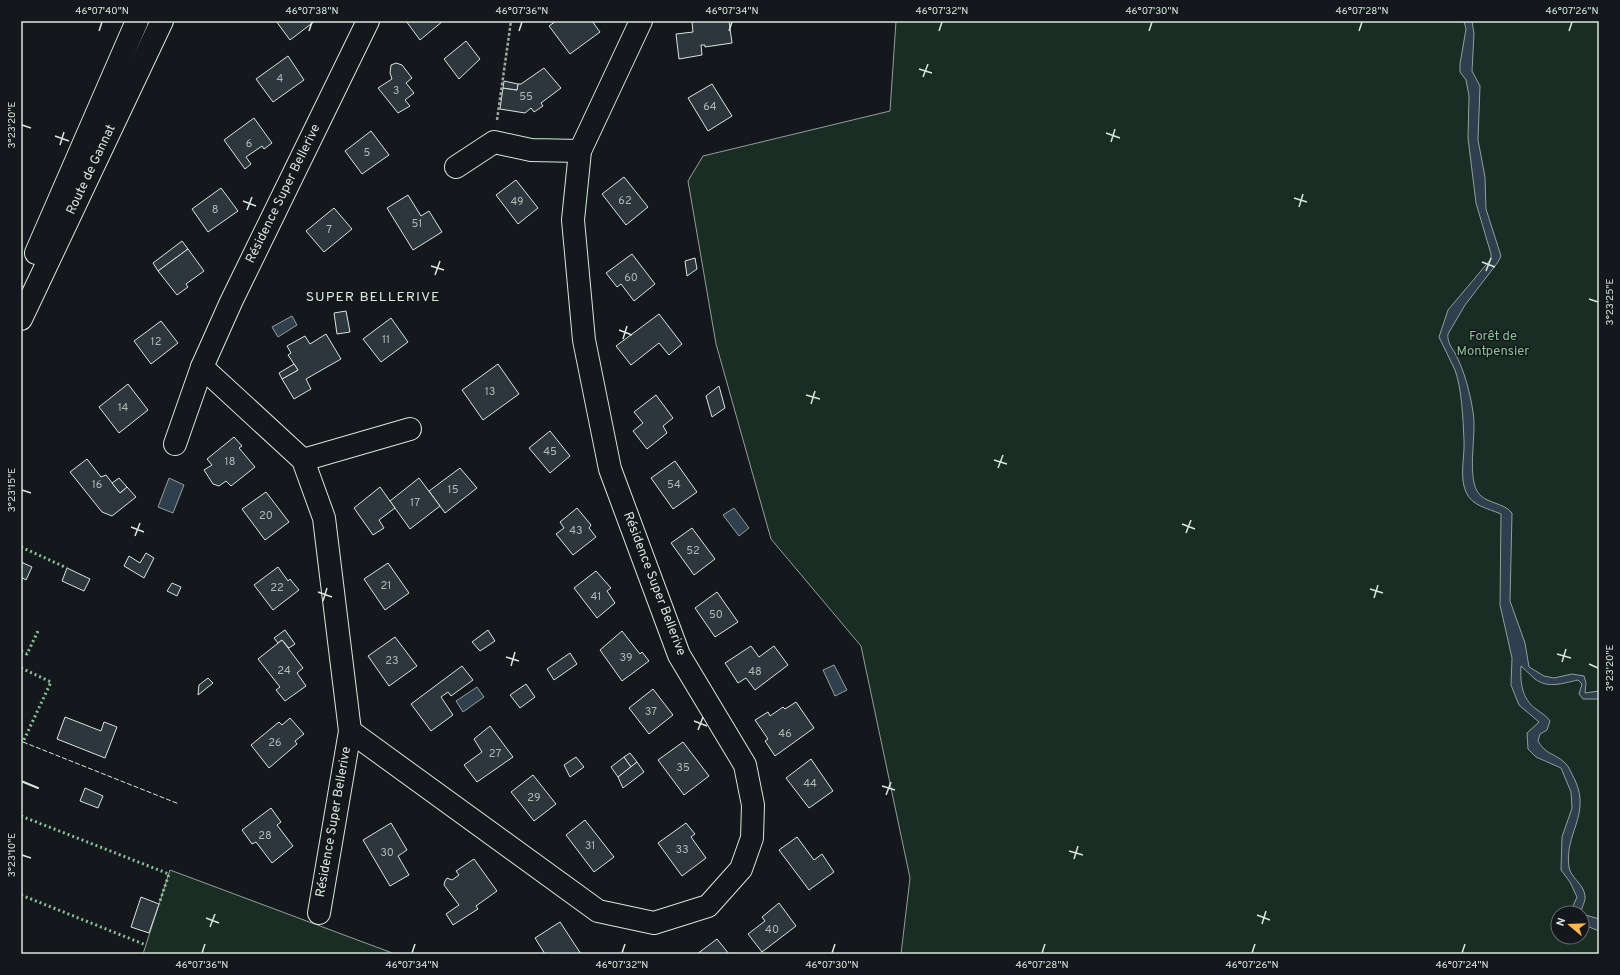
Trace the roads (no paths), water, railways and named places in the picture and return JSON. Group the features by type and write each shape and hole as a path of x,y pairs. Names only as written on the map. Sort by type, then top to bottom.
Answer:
{"street":[{"name":"Route de Gannat","path":"21,289 137,21"},
{"name":"Route de Gannat","path":"21,319 162,21"},
{"name":"Résidence Super Bellerive","path":"175,444 202,367 231,302 368,21"},
{"name":"Résidence Super Bellerive","path":"350,731 598,911 654,923 708,906 741,869 752,838 753,805 745,765 679,655 610,469 584,340 573,220 580,151 640,21"},
{"path":"456,167 494,142 530,150 580,151"},
{"name":"Résidence Super Bellerive","path":"202,367 303,460 324,518 350,731 319,913"},
{"path":"303,460 410,429"}],"water":[{"path":"1464,21 1472,21 1474,34 1472,71 1480,86 1478,140 1485,177 1486,209 1501,256 1465,305 1448,334 1448,339 1464,374 1472,404 1474,421 1472,463 1474,483 1480,495 1489,501 1508,509 1512,513 1510,601 1525,643 1529,667 1544,676 1554,678 1572,674 1584,676 1586,683 1585,693 1599,691 1599,699 1583,699 1579,694 1582,684 1578,680 1562,684 1545,684 1535,679 1521,666 1521,678 1525,695 1531,705 1546,716 1550,721 1547,730 1540,734 1538,741 1544,749 1566,764 1575,780 1579,792 1579,814 1568,855 1570,871 1584,892 1585,900 1583,905 1574,905 1577,897 1570,882 1561,870 1562,837 1572,808 1571,792 1561,768 1536,757 1528,749 1527,733 1539,722 1519,705 1511,685 1512,658 1500,605 1501,514 1476,504 1466,492 1463,480 1464,440 1462,405 1459,386 1455,370 1439,337 1448,310 1491,259 1491,254 1476,203 1468,138 1469,96 1466,80 1460,72 1466,29"},
{"path":"292,316 297,325 278,337 272,327"},
{"path":"169,478 184,485 173,513 158,507"},
{"path":"734,508 749,528 739,536 723,515"},
{"path":"834,665 847,690 835,696 823,670"},
{"path":"477,687 484,697 463,712 456,701"},
{"path":"1590,916 1599,919 1599,931 1590,927"}],"district":[{"name":"SUPER BELLERIVE","path":"373,297"}],"park label":[{"name":"Forêt de Montpensier","path":"1493,344"}]}
